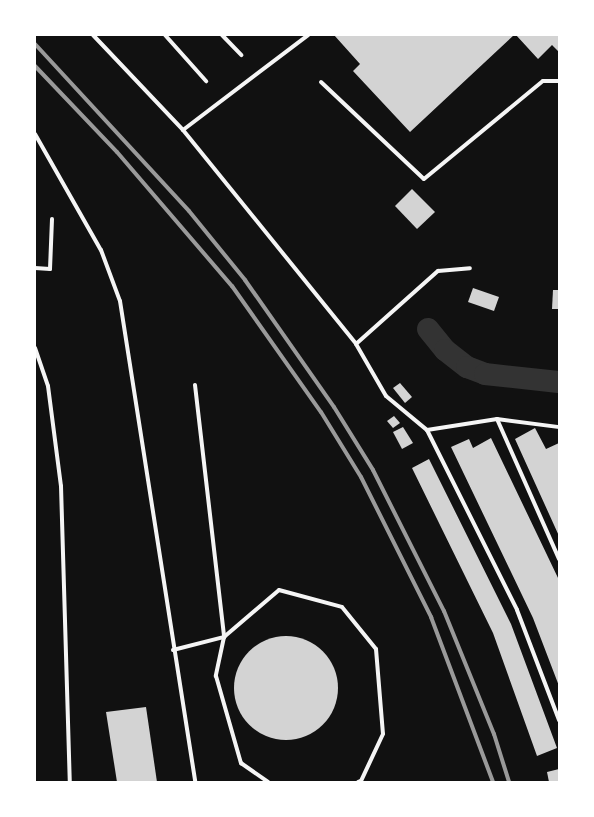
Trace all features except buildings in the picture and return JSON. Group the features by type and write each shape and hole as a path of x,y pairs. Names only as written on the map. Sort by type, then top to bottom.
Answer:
{"lane":[{"path":"93,35 183,130 356,344 386,396 427,430 517,610 559,720"},
{"path":"165,35 206,81"},
{"path":"222,35 241,55"},
{"path":"183,130 308,35"},
{"path":"321,82 424,179 543,81 559,81"},
{"path":"35,134 101,250 120,301 195,782"},
{"path":"35,268 50,269 52,219"},
{"path":"356,344 438,271 470,268"},
{"path":"35,348 48,386 61,486 67,617 66,713 70,782"},
{"path":"195,385 224,636 216,676 242,762 268,782"},
{"path":"427,430 497,419 559,427"},
{"path":"497,419 559,559"},
{"path":"173,650 224,636 280,590 342,607 376,649 383,734 361,781 358,782"}],"waterway":[{"path":"428,329 445,350 467,367 485,374 559,382"}],"railway":[{"path":"35,44 189,211 245,280 334,407 373,470 444,611 494,734 509,782"},
{"path":"35,66 117,152 232,286 321,412 361,477 431,617 493,782"}]}
